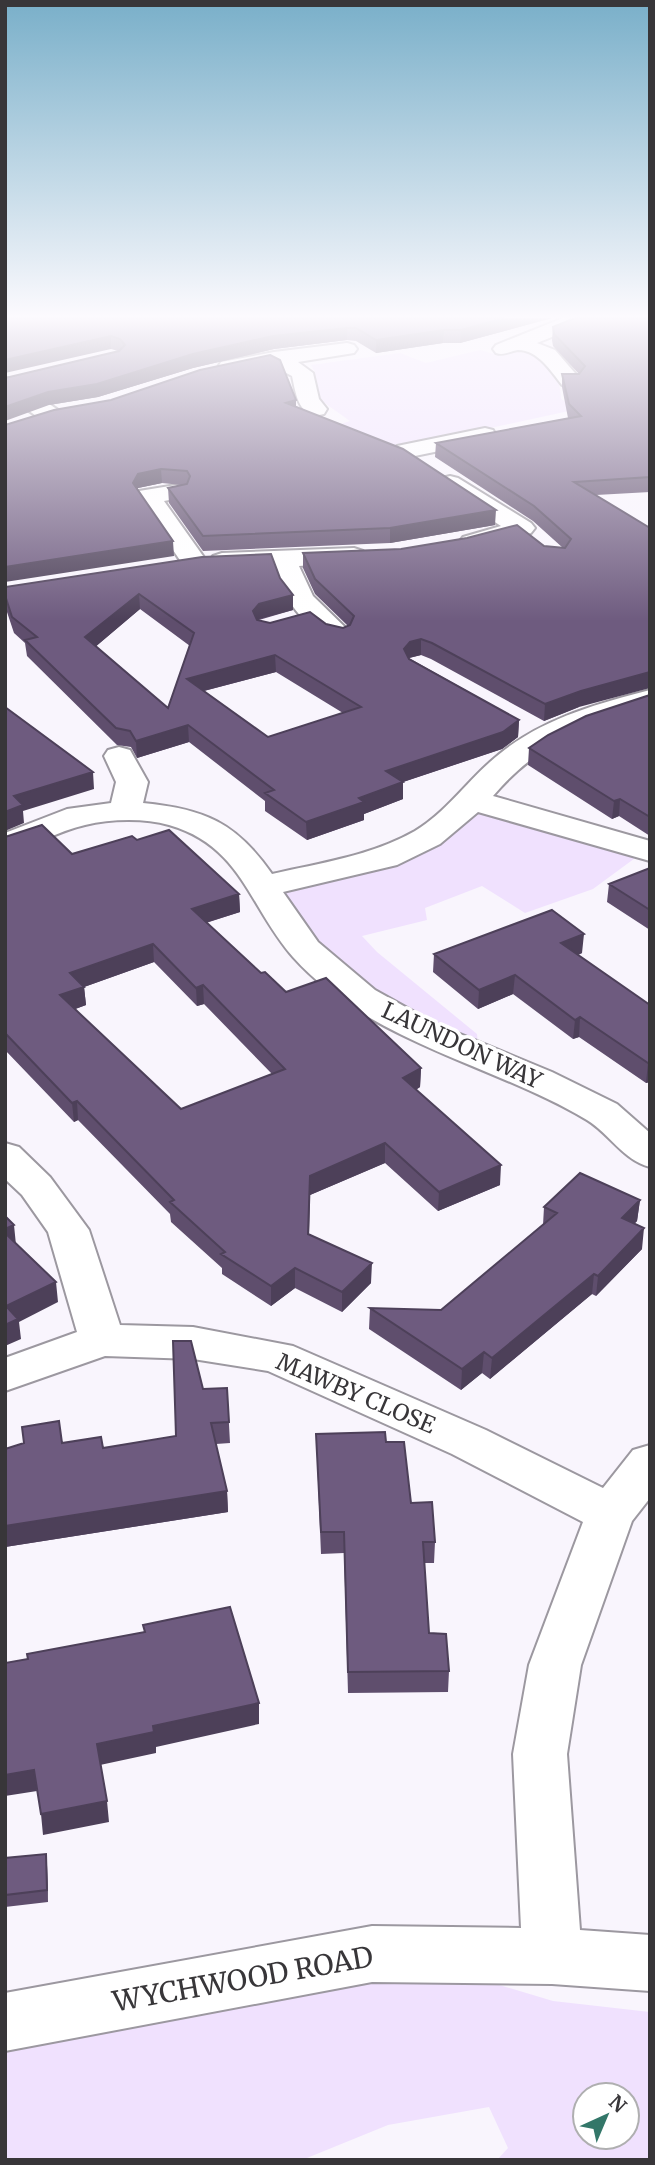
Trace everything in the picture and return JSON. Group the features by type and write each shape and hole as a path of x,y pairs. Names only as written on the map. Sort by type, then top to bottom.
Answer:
{"street":[{"path":"26,422 36,419"},
{"path":"453,545 530,535 405,451 500,431"},
{"path":"176,492 148,496 183,564 375,555"},
{"path":"284,559 287,576 299,599 303,619 338,635"},
{"path":"264,886 384,858 428,836 473,800 532,730 650,699"},
{"path":"119,756 132,782 125,811"},
{"path":"473,800 650,851"},
{"name":"LAUNDON WAY","path":"5,844 78,816 125,811 174,816 219,834 246,861 306,949 362,999 424,1032 538,1080 603,1113 650,1154"},
{"path":"5,1156 36,1186 68,1230 102,1340"},
{"name":"MAWBY CLOSE","path":"5,1375 102,1340 192,1343 277,1357 470,1442 610,1514"},
{"path":"552,1956 540,1754 555,1665 610,1514 650,1463"},
{"name":"WYCHWOOD ROAD","path":"5,2022 372,1954 552,1956 650,1963"}],"shaded area":[{"path":"347,419 532,419 407,446 271,463 283,443 350,421"},
{"path":"473,800 646,850 593,889 525,913 482,886 425,908 427,920 362,936 377,952 477,1034 479,1055 362,998 264,886 385,858"},
{"path":"396,1954 553,2001 650,2012 650,2160 497,2160 508,2148 489,2107 388,2125 302,2160 5,2160 5,2022"}],"building":[{"path":"24,419 327,419 403,449 496,510 390,528 203,536 168,488 187,484 190,476 187,471 161,469 138,474 133,483 173,541 5,567 5,425"},
{"path":"565,419 650,419 650,477 574,482 650,528 650,672 545,704 432,643 421,639 410,642 404,649 409,659 519,720 503,732 386,771 403,782 359,798 364,802 306,822 265,793 274,790 188,725 136,741 130,731 116,728 25,640 37,637 12,617 5,587 202,557 271,554 280,578 293,595 259,604 253,611 257,620 270,623 310,612 326,624 343,628 350,625 354,616 315,579 303,553 401,549 467,538 517,525 544,546 565,548 571,539 534,506 436,443","holes":["139,594 194,633 168,708 85,637","275,655 361,707 268,737 187,679"]},
{"path":"650,695 650,817 620,799 614,801 529,748 586,716"},
{"path":"5,707 93,772 14,796 23,805 5,812"},
{"path":"42,825 72,854 132,836 137,840 169,830 239,894 192,909 261,973 265,972 286,992 326,978 421,1068 403,1078 501,1165 439,1192 385,1143 310,1176 308,1234 372,1263 342,1292 295,1268 271,1286 221,1254 225,1252 170,1202 174,1200 77,1101 72,1103 5,1033 5,837","holes":["153,944 196,988 203,985 285,1069 181,1109 60,995 84,987 70,973"]},
{"path":"650,868 650,910 609,884"},
{"path":"552,910 584,934 561,943 650,1005 650,1063 580,1017 575,1020 515,975 479,990 434,954"},
{"path":"580,1173 640,1200 622,1218 644,1228 598,1276 594,1274 492,1358 484,1352 462,1369 370,1308 441,1310 557,1213 544,1207"},
{"path":"5,1216 14,1225 5,1229"},
{"path":"5,1233 56,1282 6,1306 18,1319 5,1325"},
{"path":"173,1341 191,1341 203,1389 227,1388 229,1422 211,1423 227,1491 5,1526 5,1449 24,1443 22,1427 59,1421 62,1443 101,1437 103,1448 176,1436"},
{"path":"385,1432 386,1442 404,1442 411,1503 432,1502 435,1542 423,1542 429,1633 446,1634 449,1671 348,1672 344,1532 321,1532 316,1434"},
{"path":"230,1607 259,1703 153,1726 154,1732 97,1744 107,1801 41,1814 34,1770 5,1775 5,1663 28,1659 27,1654 145,1632 143,1625"},
{"path":"46,1854 47,1890 5,1895 5,1858"}]}
